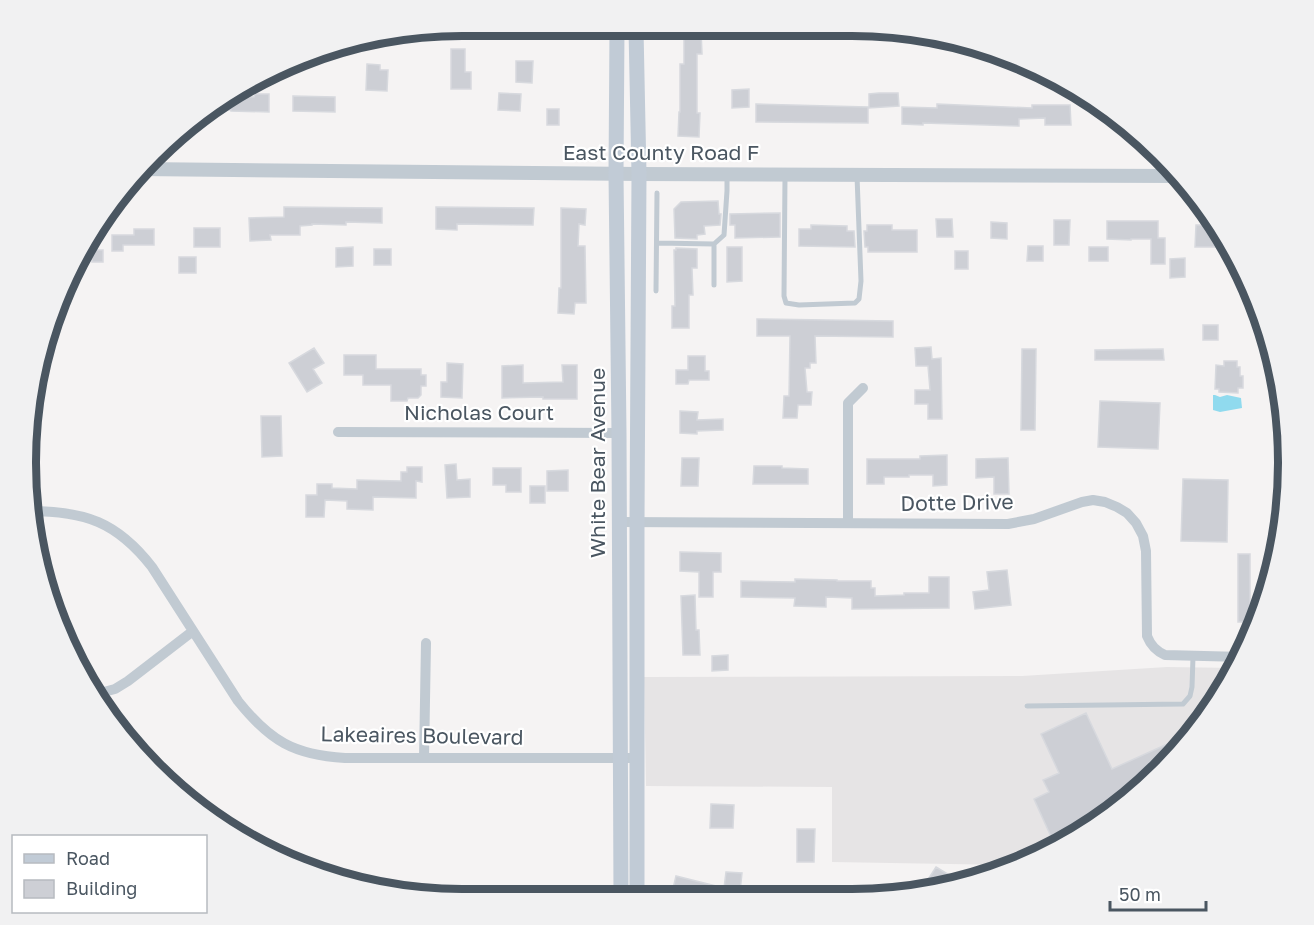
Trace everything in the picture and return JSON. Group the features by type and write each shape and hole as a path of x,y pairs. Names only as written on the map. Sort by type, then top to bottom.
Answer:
{"main road":[{"name":"White Bear Avenue","path":"617,36 621,889"},
{"name":"White Bear Avenue","path":"636,36 639,174 637,889"}],"street":[{"name":"East County Road F","path":"153,169 1167,176"},
{"path":"848,523 848,403 863,388"},
{"name":"Nicholas Court","path":"338,432 619,433"},
{"name":"Dotte Drive","path":"620,522 1008,524 1034,519 1082,502 1094,501 1111,504 1127,513 1143,536 1146,551 1147,636 1150,644 1165,656 1231,657"},
{"name":"Lakeaires Boulevard","path":"39,511 75,514 95,520 112,529 140,552 238,701 267,732 287,745 324,757 345,758 638,758"},
{"path":"103,692 115,689 128,681 193,631"},
{"path":"424,758 426,643"}],"lane":[{"path":"657,243 714,244 724,235 727,174"},
{"path":"786,174 784,296 786,303 799,305 855,303 859,299 861,281 857,175"},
{"path":"656,291 657,193"},
{"path":"714,244 714,285"},
{"path":"1027,706 1183,704 1190,696 1192,687 1192,657"}],"shaded area":[{"path":"1167,667 1225,668 1190,722 1172,744 1133,783 1065,832 1015,857 993,865 832,862 832,787 646,786 644,677 1022,676"}],"water":[{"path":"1213,395 1241,398 1242,408 1220,412 1213,410"}],"building":[{"path":"684,36 701,36 702,54 697,54 699,137 678,136 680,64 684,64"},
{"path":"451,49 465,49 465,72 471,72 471,89 451,89"},
{"path":"516,61 533,61 532,83 516,82"},
{"path":"367,64 380,65 380,70 388,70 387,91 366,90"},
{"path":"749,89 749,107 732,108 732,90"},
{"path":"499,93 521,94 520,111 498,110"},
{"path":"898,93 899,106 869,108 869,94"},
{"path":"255,94 269,94 269,112 224,110 243,97 254,97"},
{"path":"293,96 335,97 335,112 293,111"},
{"path":"756,104 868,107 868,123 756,122"},
{"path":"937,104 1032,108 1032,105 1070,105 1071,125 1045,125 1045,118 1019,119 1019,126 902,124 902,107 937,108"},
{"path":"547,109 559,109 559,125 547,125"},
{"path":"718,201 719,214 721,214 720,225 704,226 705,234 697,235 697,239 675,238 674,209 681,202"},
{"path":"284,207 382,208 382,223 312,224 300,226 300,235 270,235 271,240 250,241 249,218 284,217"},
{"path":"436,207 534,208 533,225 457,224 457,230 436,229"},
{"path":"561,208 586,209 585,225 579,224 578,246 585,246 586,303 575,303 574,314 558,313 559,288 561,288"},
{"path":"780,213 780,237 735,238 735,225 730,225 730,214"},
{"path":"936,219 952,219 953,237 937,237"},
{"path":"1054,220 1070,220 1069,245 1054,245"},
{"path":"1107,221 1158,221 1158,238 1165,238 1165,264 1151,264 1151,239 1107,239"},
{"path":"991,222 1007,223 1007,239 991,238"},
{"path":"811,225 847,226 847,231 854,231 855,247 799,246 799,229 811,229"},
{"path":"867,225 892,225 892,230 917,230 917,252 868,252 868,247 865,247 864,231 867,231"},
{"path":"1196,225 1205,225 1220,247 1195,247"},
{"path":"194,228 220,228 220,247 194,247"},
{"path":"134,229 154,229 154,245 123,245 123,251 112,251 112,235 134,235"},
{"path":"1028,246 1043,246 1043,261 1027,261"},
{"path":"353,247 353,266 336,267 336,248"},
{"path":"727,247 742,247 742,281 727,282"},
{"path":"1089,247 1108,247 1108,261 1089,261"},
{"path":"676,248 697,249 697,268 692,268 693,295 689,295 689,328 672,328 672,306 675,306 674,250"},
{"path":"374,249 391,249 391,265 374,265"},
{"path":"92,250 103,250 103,262 92,262"},
{"path":"955,251 968,251 968,269 955,269"},
{"path":"179,257 196,257 196,273 179,273"},
{"path":"1185,258 1185,277 1170,278 1170,259"},
{"path":"757,319 893,321 893,337 815,336 816,363 810,363 810,368 805,368 807,392 812,392 811,405 798,405 797,418 783,418 784,396 789,396 790,336 757,336"},
{"path":"1203,325 1218,325 1218,340 1203,340"},
{"path":"931,347 932,359 941,358 942,419 928,419 928,404 915,404 915,390 930,390 928,366 916,366 915,348"},
{"path":"314,348 324,363 313,369 322,383 307,392 289,363"},
{"path":"1022,349 1036,349 1035,430 1021,430"},
{"path":"1163,349 1164,360 1095,360 1095,350"},
{"path":"344,355 376,355 376,369 421,369 421,375 426,375 426,386 421,386 421,395 418,398 391,401 391,385 363,385 363,375 344,375"},
{"path":"688,356 705,356 705,371 709,371 709,380 689,380 688,384 676,384 676,370 688,370"},
{"path":"1224,361 1237,361 1237,367 1240,367 1243,388 1238,388 1238,393 1219,392 1219,389 1215,389 1216,365 1224,366"},
{"path":"447,363 463,364 462,398 441,397 441,382 447,382"},
{"path":"523,365 523,383 563,382 562,365 577,365 577,399 502,398 502,366"},
{"path":"1100,401 1160,403 1158,449 1098,447"},
{"path":"680,411 698,412 697,420 723,419 723,430 697,431 697,434 680,433"},
{"path":"261,416 281,416 282,456 262,457"},
{"path":"947,455 947,485 933,486 933,475 884,477 884,484 867,484 867,459 920,459 920,456"},
{"path":"682,458 699,458 698,486 681,486"},
{"path":"1008,458 1009,494 994,494 994,477 976,478 976,459"},
{"path":"456,464 457,480 470,479 470,497 447,498 445,465"},
{"path":"754,466 808,469 808,484 753,484"},
{"path":"407,467 422,467 422,482 416,481 416,498 373,497 373,510 347,509 347,501 325,500 324,517 306,517 306,495 317,495 317,484 332,484 332,488 357,489 357,480 401,481 401,472 407,472"},
{"path":"493,468 521,468 521,492 506,492 506,485 493,485"},
{"path":"568,470 568,491 547,491 547,471"},
{"path":"1183,479 1228,480 1227,542 1181,541"},
{"path":"530,486 545,486 545,503 530,503"},
{"path":"680,552 721,553 721,572 713,572 713,597 699,597 699,572 680,571"},
{"path":"1238,554 1250,554 1250,614 1247,622 1238,622"},
{"path":"1007,570 1011,605 975,609 973,592 989,590 987,572"},
{"path":"929,577 949,577 949,608 852,609 852,598 826,597 826,607 794,606 795,598 741,597 741,581 795,582 795,579 871,581 871,588 875,588 875,596 929,593"},
{"path":"695,595 696,630 699,630 700,655 683,655 681,596"},
{"path":"728,655 728,670 712,671 712,656"},
{"path":"1086,713 1112,769 1175,741 1133,783 1111,801 1052,839 1034,799 1049,792 1043,780 1059,773 1041,734"},
{"path":"711,804 734,805 733,828 710,828"},
{"path":"797,829 815,829 814,862 797,862"},
{"path":"936,867 951,876 935,881 926,882"},
{"path":"726,872 742,873 740,889 673,889 676,876 724,888"}]}
